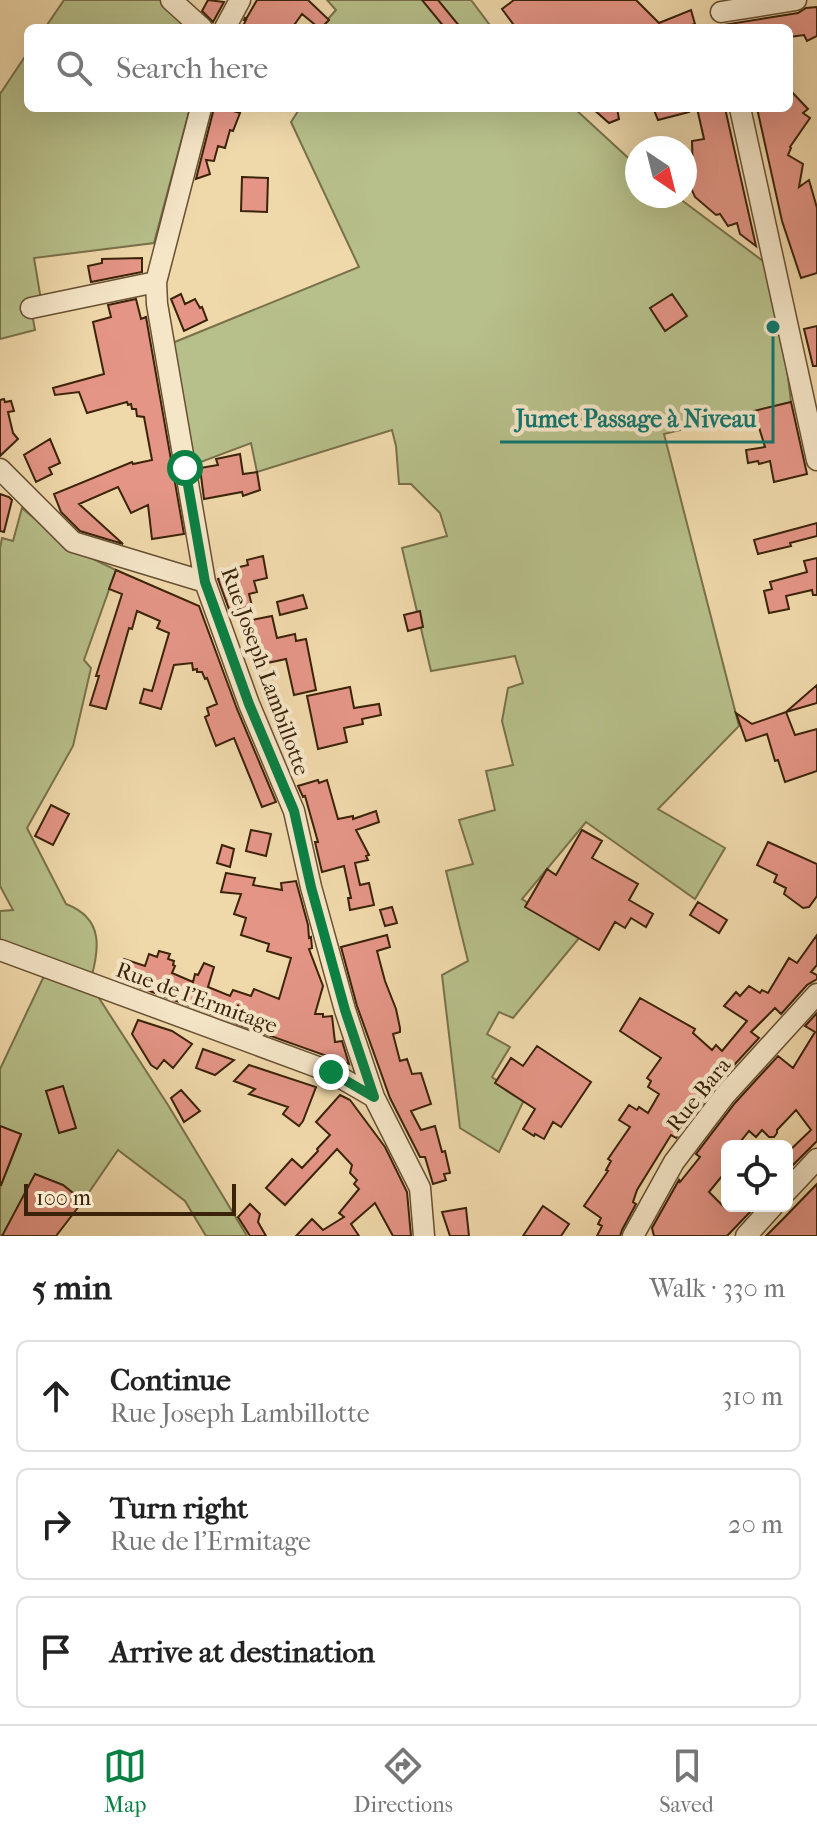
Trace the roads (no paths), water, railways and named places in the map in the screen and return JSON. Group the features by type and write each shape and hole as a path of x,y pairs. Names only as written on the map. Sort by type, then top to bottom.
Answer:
{"street":[{"path":"171,0 198,24"},
{"path":"227,24 240,0"},
{"path":"721,13 796,0"},
{"name":"Rue Joseph Lambillotte","path":"200,112 156,282 157,304 205,582 249,704 294,811 345,1010 374,1097 420,1188 424,1236"},
{"path":"741,112 816,451"},
{"path":"31,308 156,282"},
{"path":"0,469 73,542 205,582"},
{"name":"Rue de l'Ermitage","path":"0,950 331,1072 374,1097"},
{"name":"Rue Bara","path":"639,1233 674,1162 718,1103 817,994"},
{"path":"793,1185 817,1159"},
{"path":"746,1236 768,1212"}],"place":[{"name":"Jumet Passage à Niveau","path":"773,327"}]}
